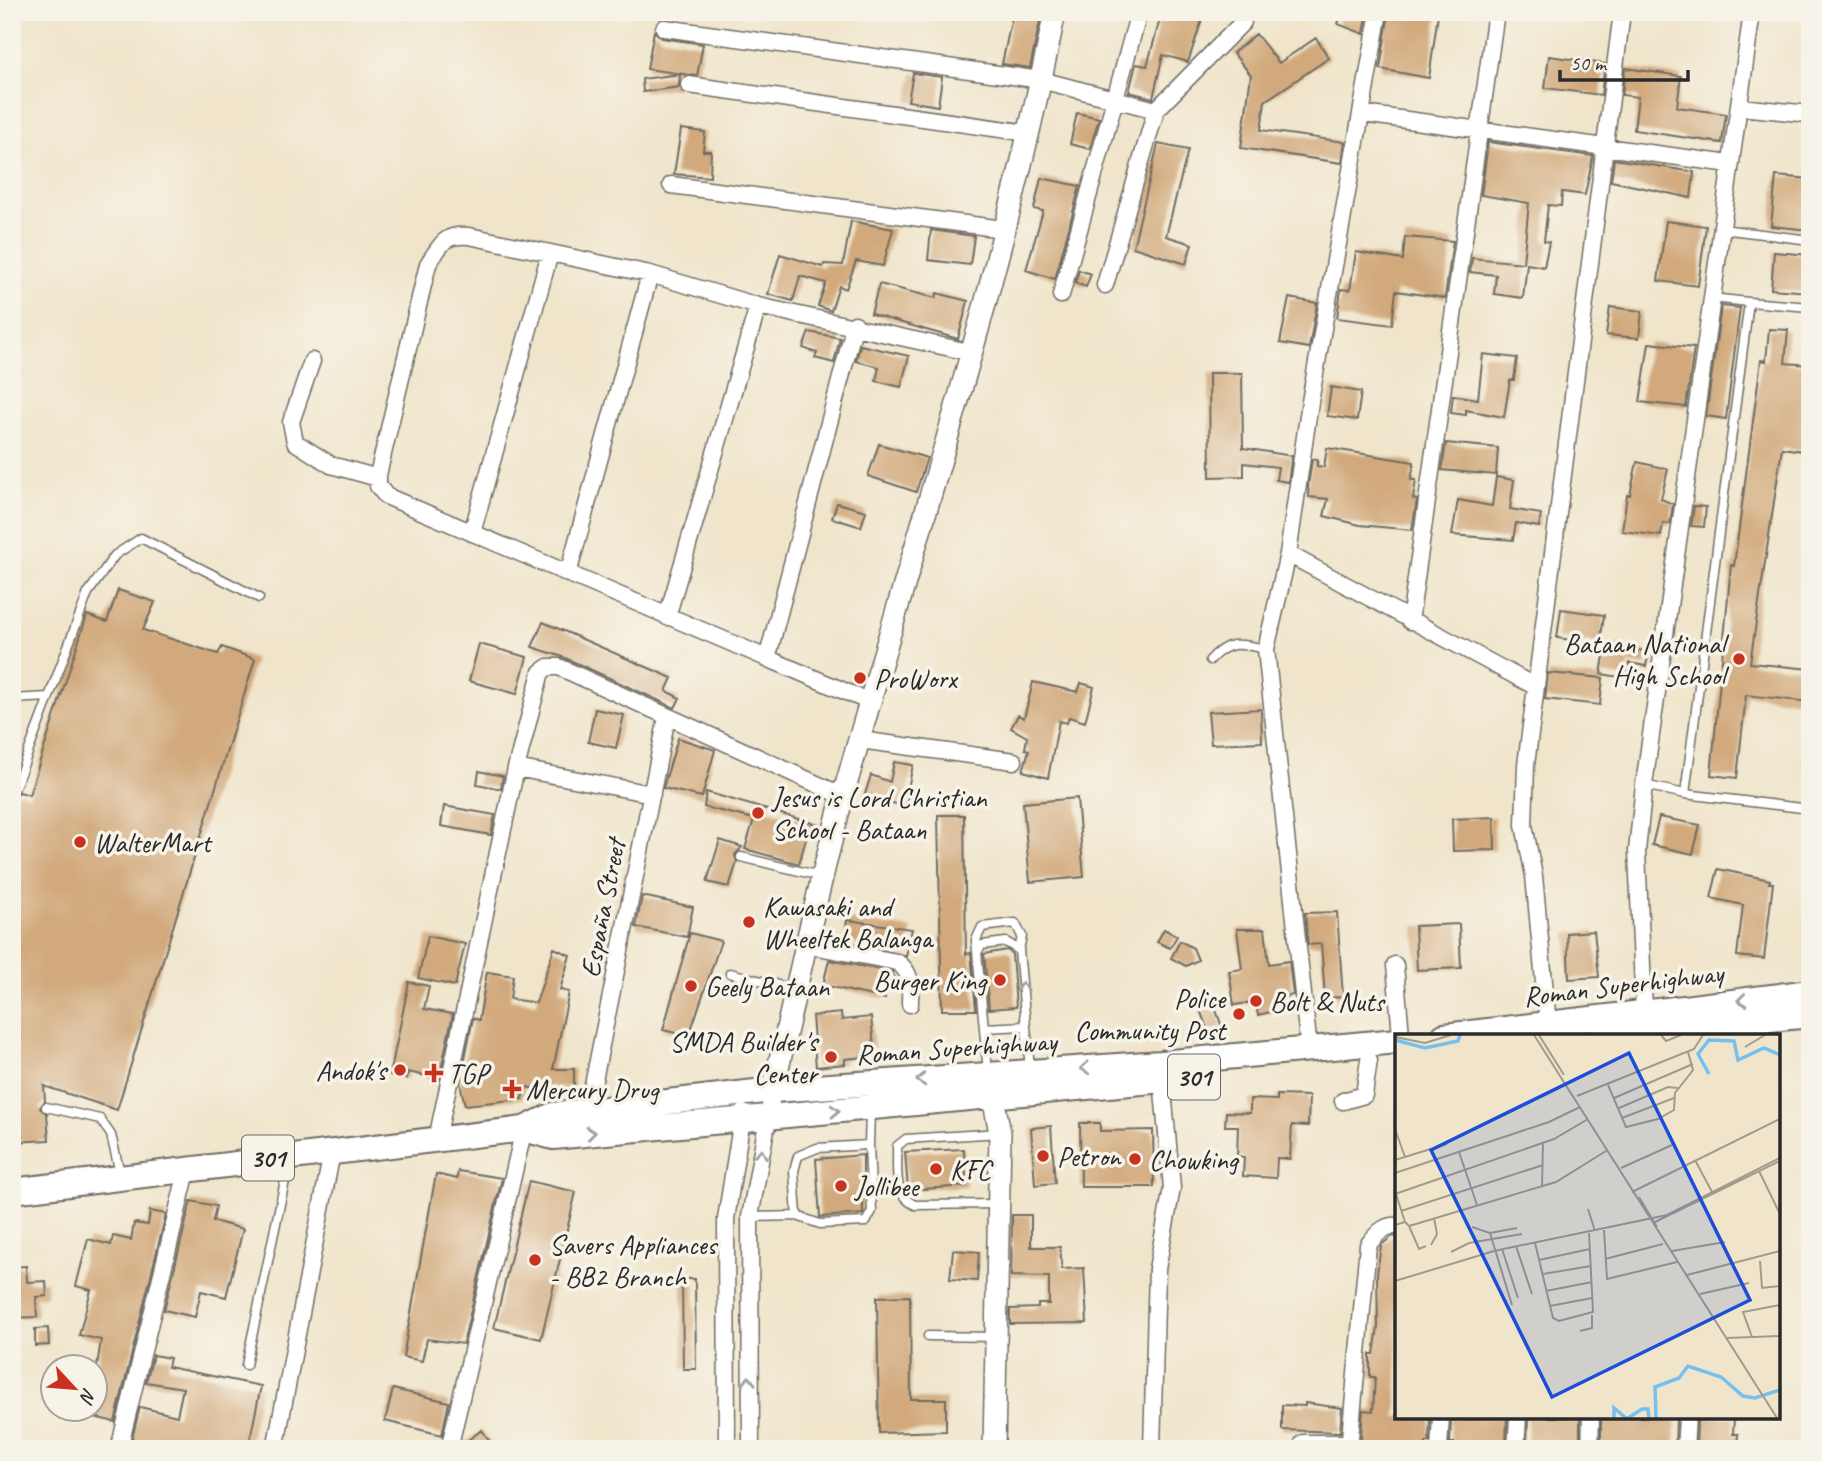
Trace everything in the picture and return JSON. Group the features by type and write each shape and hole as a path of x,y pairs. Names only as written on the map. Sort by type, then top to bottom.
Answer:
{"main road":[{"name":"Roman Superhighway","path":"1461,1034 1608,1019 1644,1012 1810,992"},
{"name":"Roman Superhighway","path":"1642,1034 1721,1030 1810,1015"},
{"name":"Roman Superhighway","path":"524,1129 553,1137 742,1118 870,1109 990,1085 1030,1072 1395,1041"},
{"name":"Roman Superhighway","path":"12,1191 188,1167 524,1129 553,1115 762,1092 1162,1080 1395,1057"}],"street":[{"path":"727,1449 726,1219 742,1118 762,1092 797,990 843,796 1003,229 1041,80 1055,12"},
{"path":"1061,295 1139,12"},
{"path":"1309,1050 1266,649 1288,554 1310,401 1379,12"},
{"path":"1410,621 1496,12"},
{"path":"1548,1024 1534,876 1524,825 1526,765 1622,12"},
{"path":"1644,1012 1637,851 1644,785 1752,12"},
{"path":"1105,285 1156,110 1243,22"},
{"path":"664,28 1041,80 1156,110"},
{"path":"689,85 1028,133"},
{"path":"1740,107 1810,114"},
{"path":"1363,114 1730,163"},
{"path":"671,185 1003,229"},
{"path":"870,702 386,496 378,486 378,478 428,264 444,240 452,235 469,236 650,274 758,306 855,324 969,352"},
{"path":"472,533 550,253"},
{"path":"568,574 650,274"},
{"path":"667,617 758,306"},
{"path":"767,659 855,324"},
{"path":"313,360 291,422 295,442 331,464 378,478"},
{"path":"1288,554 1536,687"},
{"path":"437,1139 516,768 541,672 548,667 559,667 843,796"},
{"name":"España Street","path":"588,1110 667,717"},
{"path":"860,740 1014,761"},
{"path":"516,768 652,794"},
{"path":"807,945 897,962 907,969 910,977 910,1004"},
{"path":"1395,965 1401,1034"},
{"path":"1343,1101 1364,1095 1369,1060"},
{"path":"1152,1449 1157,1269 1172,1188 1162,1080"},
{"path":"990,1085 1000,1133 994,1449"},
{"path":"751,1449 750,1217 766,1116 762,1092"},
{"path":"449,1449 524,1129"},
{"path":"275,1449 332,1152"},
{"path":"119,1449 188,1167"},
{"path":"726,1219 750,1217"},
{"path":"1303,1443 1349,1446 1368,1245 1377,1233 1391,1225 1395,1226"},
{"path":"1439,1449 1441,1419"},
{"path":"1516,1449 1518,1419"},
{"path":"1590,1449 1591,1419"},
{"path":"1685,1449 1687,1419"}],"lane":[{"path":"1722,229 1810,240"},
{"path":"1711,298 1810,307"},
{"path":"1685,794 1749,302"},
{"path":"14,790 88,593 115,555 141,538 259,598"},
{"path":"1210,660 1222,647 1240,644 1266,649"},
{"path":"12,699 49,696"},
{"path":"1644,785 1685,794 1810,809"},
{"path":"741,857 823,877"},
{"path":"990,1085 976,940 982,926 1015,923 1021,936 1019,950 1030,1072"},
{"path":"978,951 982,945 1006,942 1019,950"},
{"path":"730,973 797,990"},
{"path":"984,1028 1025,1026"},
{"path":"46,1107 100,1119 111,1135 121,1176"},
{"path":"750,1217 797,1216 820,1224 866,1222 872,1210 870,1109"},
{"path":"998,1204 915,1205 904,1200 899,1192 897,1146 906,1139 1000,1133"},
{"path":"797,1216 794,1171 798,1156 817,1148 869,1145"},
{"path":"246,1364 290,1156"},
{"path":"928,1336 996,1337"}],"building":[{"path":"1013,12 1042,12 1030,68 1002,64"},
{"path":"1162,12 1204,14 1188,62 1163,55 1153,98 1129,92 1136,64 1147,66"},
{"path":"1342,12 1367,17 1364,34 1338,24"},
{"path":"1389,12 1438,14 1429,78 1380,69"},
{"path":"654,31 662,38 703,44 697,76 647,69"},
{"path":"1256,34 1279,63 1316,38 1329,58 1265,101 1261,130 1345,142 1342,163 1241,148 1251,75 1233,53"},
{"path":"1549,56 1605,64 1601,95 1545,88"},
{"path":"1625,68 1681,76 1677,107 1726,114 1722,143 1634,130 1638,97 1622,95"},
{"path":"913,73 942,77 938,106 908,101"},
{"path":"680,74 679,87 643,92 642,79"},
{"path":"1077,113 1099,118 1090,149 1070,144"},
{"path":"681,129 705,132 703,151 711,151 710,177 674,174"},
{"path":"1488,142 1593,156 1585,195 1562,192 1561,206 1548,205 1544,241 1549,242 1544,267 1527,264 1523,298 1494,294 1496,275 1470,272 1472,258 1523,263 1529,203 1481,195"},
{"path":"1158,144 1188,150 1166,236 1192,244 1186,264 1133,247"},
{"path":"1614,159 1694,172 1691,198 1611,181"},
{"path":"1776,176 1810,179 1810,230 1771,226"},
{"path":"1041,178 1080,186 1055,279 1026,270 1043,211 1034,209"},
{"path":"851,221 893,229 883,266 856,261 846,289 839,286 831,311 818,306 826,283 800,276 793,301 768,294 780,254 823,267 824,264 843,265"},
{"path":"1666,221 1706,226 1698,286 1658,281"},
{"path":"931,230 974,236 970,265 928,260"},
{"path":"1405,237 1453,241 1445,298 1396,291 1392,325 1337,318 1341,289 1350,290 1356,252 1403,260"},
{"path":"1774,252 1810,255 1810,292 1771,289"},
{"path":"1079,270 1091,274 1086,287 1075,283"},
{"path":"879,284 936,298 937,293 968,301 958,339 871,314"},
{"path":"1289,298 1317,303 1309,348 1280,343"},
{"path":"1721,306 1740,308 1726,419 1706,416"},
{"path":"1610,307 1642,311 1639,338 1606,335"},
{"path":"1769,329 1788,330 1785,363 1810,365 1810,452 1782,448 1750,663 1810,669 1810,702 1746,695 1737,778 1711,775 1731,565 1734,566 1761,360 1766,361"},
{"path":"809,332 840,338 834,363 815,358 817,353 803,348"},
{"path":"1649,343 1694,348 1686,407 1640,402"},
{"path":"860,345 909,356 901,387 876,381 879,367 856,361"},
{"path":"1483,354 1517,358 1514,380 1510,380 1504,417 1466,410 1466,415 1451,413 1453,395 1478,399"},
{"path":"1209,373 1242,373 1243,448 1292,456 1288,482 1276,480 1278,467 1244,463 1244,476 1210,477"},
{"path":"1331,387 1361,392 1357,420 1327,416"},
{"path":"1446,443 1498,448 1496,475 1442,470"},
{"path":"879,444 927,458 916,492 868,476"},
{"path":"1327,448 1414,462 1411,480 1416,480 1413,499 1417,500 1412,530 1360,525 1324,516 1328,499 1309,497 1308,486 1312,459 1317,460 1317,466 1324,467"},
{"path":"1637,462 1668,469 1661,499 1673,504 1670,524 1663,523 1661,536 1622,531 1627,495 1630,495"},
{"path":"1496,477 1514,480 1510,509 1541,514 1539,527 1516,523 1513,540 1452,535 1458,500 1492,506"},
{"path":"837,503 866,511 861,527 832,518"},
{"path":"1694,506 1706,507 1704,527 1691,526"},
{"path":"118,590 155,602 143,630 218,654 222,647 255,659 117,1110 44,1086 45,1101 40,1108 47,1114 49,1140 12,1142 12,849 18,832 12,830 12,796 20,792 29,795 87,615 107,622"},
{"path":"1561,609 1604,615 1600,644 1557,638"},
{"path":"543,622 672,678 666,691 680,698 675,708 563,657 532,647"},
{"path":"479,644 527,657 517,694 469,681"},
{"path":"1606,644 1649,652 1646,666 1629,663 1626,678 1601,674"},
{"path":"1548,673 1603,678 1600,705 1545,699"},
{"path":"1033,682 1078,692 1081,683 1094,687 1085,722 1069,717 1067,723 1059,721 1048,778 1023,771 1029,750 1025,749 1027,737 1011,728 1018,715 1024,718"},
{"path":"595,709 624,715 616,748 588,742"},
{"path":"1261,709 1262,742 1211,744 1208,712"},
{"path":"678,738 715,750 702,797 663,788"},
{"path":"894,762 913,765 908,788 911,788 905,807 865,794 871,775 890,782"},
{"path":"479,771 503,776 501,789 477,784"},
{"path":"706,792 819,825 816,838 807,835 799,864 745,849 754,819 704,807"},
{"path":"1077,798 1084,877 1030,882 1023,803"},
{"path":"444,806 495,815 491,835 441,826"},
{"path":"938,815 964,815 966,954 971,953 976,1010 942,1010"},
{"path":"1494,817 1495,850 1453,851 1452,819"},
{"path":"1659,817 1700,825 1693,854 1652,845"},
{"path":"720,840 742,847 735,855 737,862 729,887 707,882"},
{"path":"1718,869 1770,880 1769,883 1773,883 1764,959 1737,956 1743,905 1711,898"},
{"path":"642,896 693,907 687,937 636,927"},
{"path":"1337,912 1343,997 1325,998 1321,944 1308,945 1305,913"},
{"path":"847,920 912,929 906,956 844,941"},
{"path":"1459,924 1461,968 1417,970 1415,926"},
{"path":"1164,929 1177,936 1170,948 1157,942"},
{"path":"1237,929 1265,929 1269,964 1289,961 1293,995 1272,999 1275,1011 1258,1015 1255,1002 1234,1005 1229,971 1242,969"},
{"path":"1594,931 1599,977 1569,979 1567,933"},
{"name":"Geely Bataan","path":"690,933 721,941 689,1036 663,1030"},
{"path":"428,936 465,944 455,986 418,978"},
{"path":"1180,941 1193,948 1198,960 1186,966 1171,958"},
{"path":"554,948 570,955 560,990 569,992 553,1069 574,1069 574,1087 550,1087 549,1091 525,1087 522,1099 465,1105 460,1083 473,1018 479,1020 487,972 513,976 510,999 536,1003"},
{"name":"Burger King","path":"1007,950 1012,954 1016,1007 989,1009 984,954"},
{"path":"829,960 892,972 899,985 884,985 885,999 823,985"},
{"path":"409,982 429,986 424,1009 453,1014 439,1079 408,1072 407,1079 390,1075"},
{"path":"1212,999 1222,1027 1208,1032 1198,1004"},
{"path":"841,1013 842,1020 871,1017 875,1056 845,1059 845,1064 816,1067 812,1016"},
{"path":"1277,1095 1309,1096 1308,1126 1292,1125 1290,1159 1277,1158 1276,1178 1243,1176 1244,1157 1237,1156 1238,1126 1225,1126 1226,1112 1250,1113 1250,1099 1277,1100"},
{"path":"1080,1123 1100,1123 1100,1131 1153,1130 1154,1187 1081,1187"},
{"name":"Petron","path":"1051,1126 1055,1183 1035,1185 1031,1128"},
{"name":"KFC","path":"964,1149 966,1186 908,1190 905,1152"},
{"name":"Jollibee","path":"863,1155 863,1214 820,1217 816,1159"},
{"path":"458,1171 502,1178 463,1344 427,1339 422,1361 403,1357 436,1174 457,1179"},
{"name":"Savers Appliances - BB2 Branch","path":"529,1181 576,1192 541,1339 494,1328"},
{"path":"191,1201 216,1206 213,1221 243,1229 226,1297 201,1291 195,1317 164,1310"},
{"path":"150,1211 166,1214 115,1422 108,1420 108,1352 99,1352 101,1340 79,1335 91,1290 76,1286 88,1239 111,1245 113,1236 131,1240 134,1223 148,1225"},
{"path":"1012,1215 1031,1215 1031,1247 1060,1247 1062,1269 1084,1268 1087,1323 1010,1324 1010,1309 1038,1308 1038,1304 1049,1304 1049,1277 1011,1276"},
{"path":"1395,1236 1395,1419 1430,1419 1426,1449 1360,1449 1363,1410 1373,1411 1375,1377 1370,1377 1370,1354 1374,1354 1378,1327 1377,1274 1381,1245"},
{"path":"953,1250 979,1252 977,1281 950,1279"},
{"path":"26,1266 27,1282 46,1281 47,1296 36,1297 37,1317 12,1318 12,1267"},
{"path":"682,1279 695,1279 696,1369 683,1369"},
{"path":"910,1296 911,1399 946,1399 946,1431 879,1433 877,1297"},
{"path":"48,1328 49,1345 35,1346 35,1329"},
{"path":"153,1355 170,1358 168,1367 261,1386 248,1449 130,1446 140,1407 177,1416 183,1388 146,1382"},
{"path":"393,1389 449,1402 442,1435 385,1421"},
{"path":"1305,1403 1342,1408 1340,1432 1282,1430 1282,1405 1305,1406"},
{"path":"1451,1419 1507,1419 1506,1447 1478,1445 1478,1449 1454,1449 1454,1443 1450,1443"},
{"path":"1528,1419 1580,1419 1580,1449 1527,1448"},
{"path":"1601,1419 1676,1419 1675,1449 1601,1449"},
{"path":"1697,1419 1734,1419 1733,1434 1738,1434 1737,1449 1696,1449"},
{"path":"482,1430 495,1449 460,1449 461,1445"}],"place":[{"name":"Bataan National High School","path":"1739,659"},
{"name":"ProWorx","path":"860,678"},
{"name":"Jesus is Lord Christian School - Bataan","path":"758,813"},
{"name":"WalterMart","path":"80,842"},
{"name":"Kawasaki and Wheeltek Balanga","path":"749,922"},
{"name":"Burger King","path":"1000,980"},
{"name":"Geely Bataan","path":"691,986"},
{"name":"Bolt & Nuts","path":"1256,1001"},
{"name":"Police Community Post","path":"1239,1014"},
{"name":"SMDA Builder's Center","path":"831,1057"},
{"name":"Andok's","path":"400,1070"},
{"name":"TGP","path":"434,1073"},
{"name":"Mercury Drug","path":"512,1089"},
{"name":"Petron","path":"1043,1156"},
{"name":"Chowking","path":"1135,1159"},
{"name":"KFC","path":"936,1169"},
{"name":"Jollibee","path":"841,1186"},
{"name":"Savers Appliances - BB2 Branch","path":"535,1260"}]}
